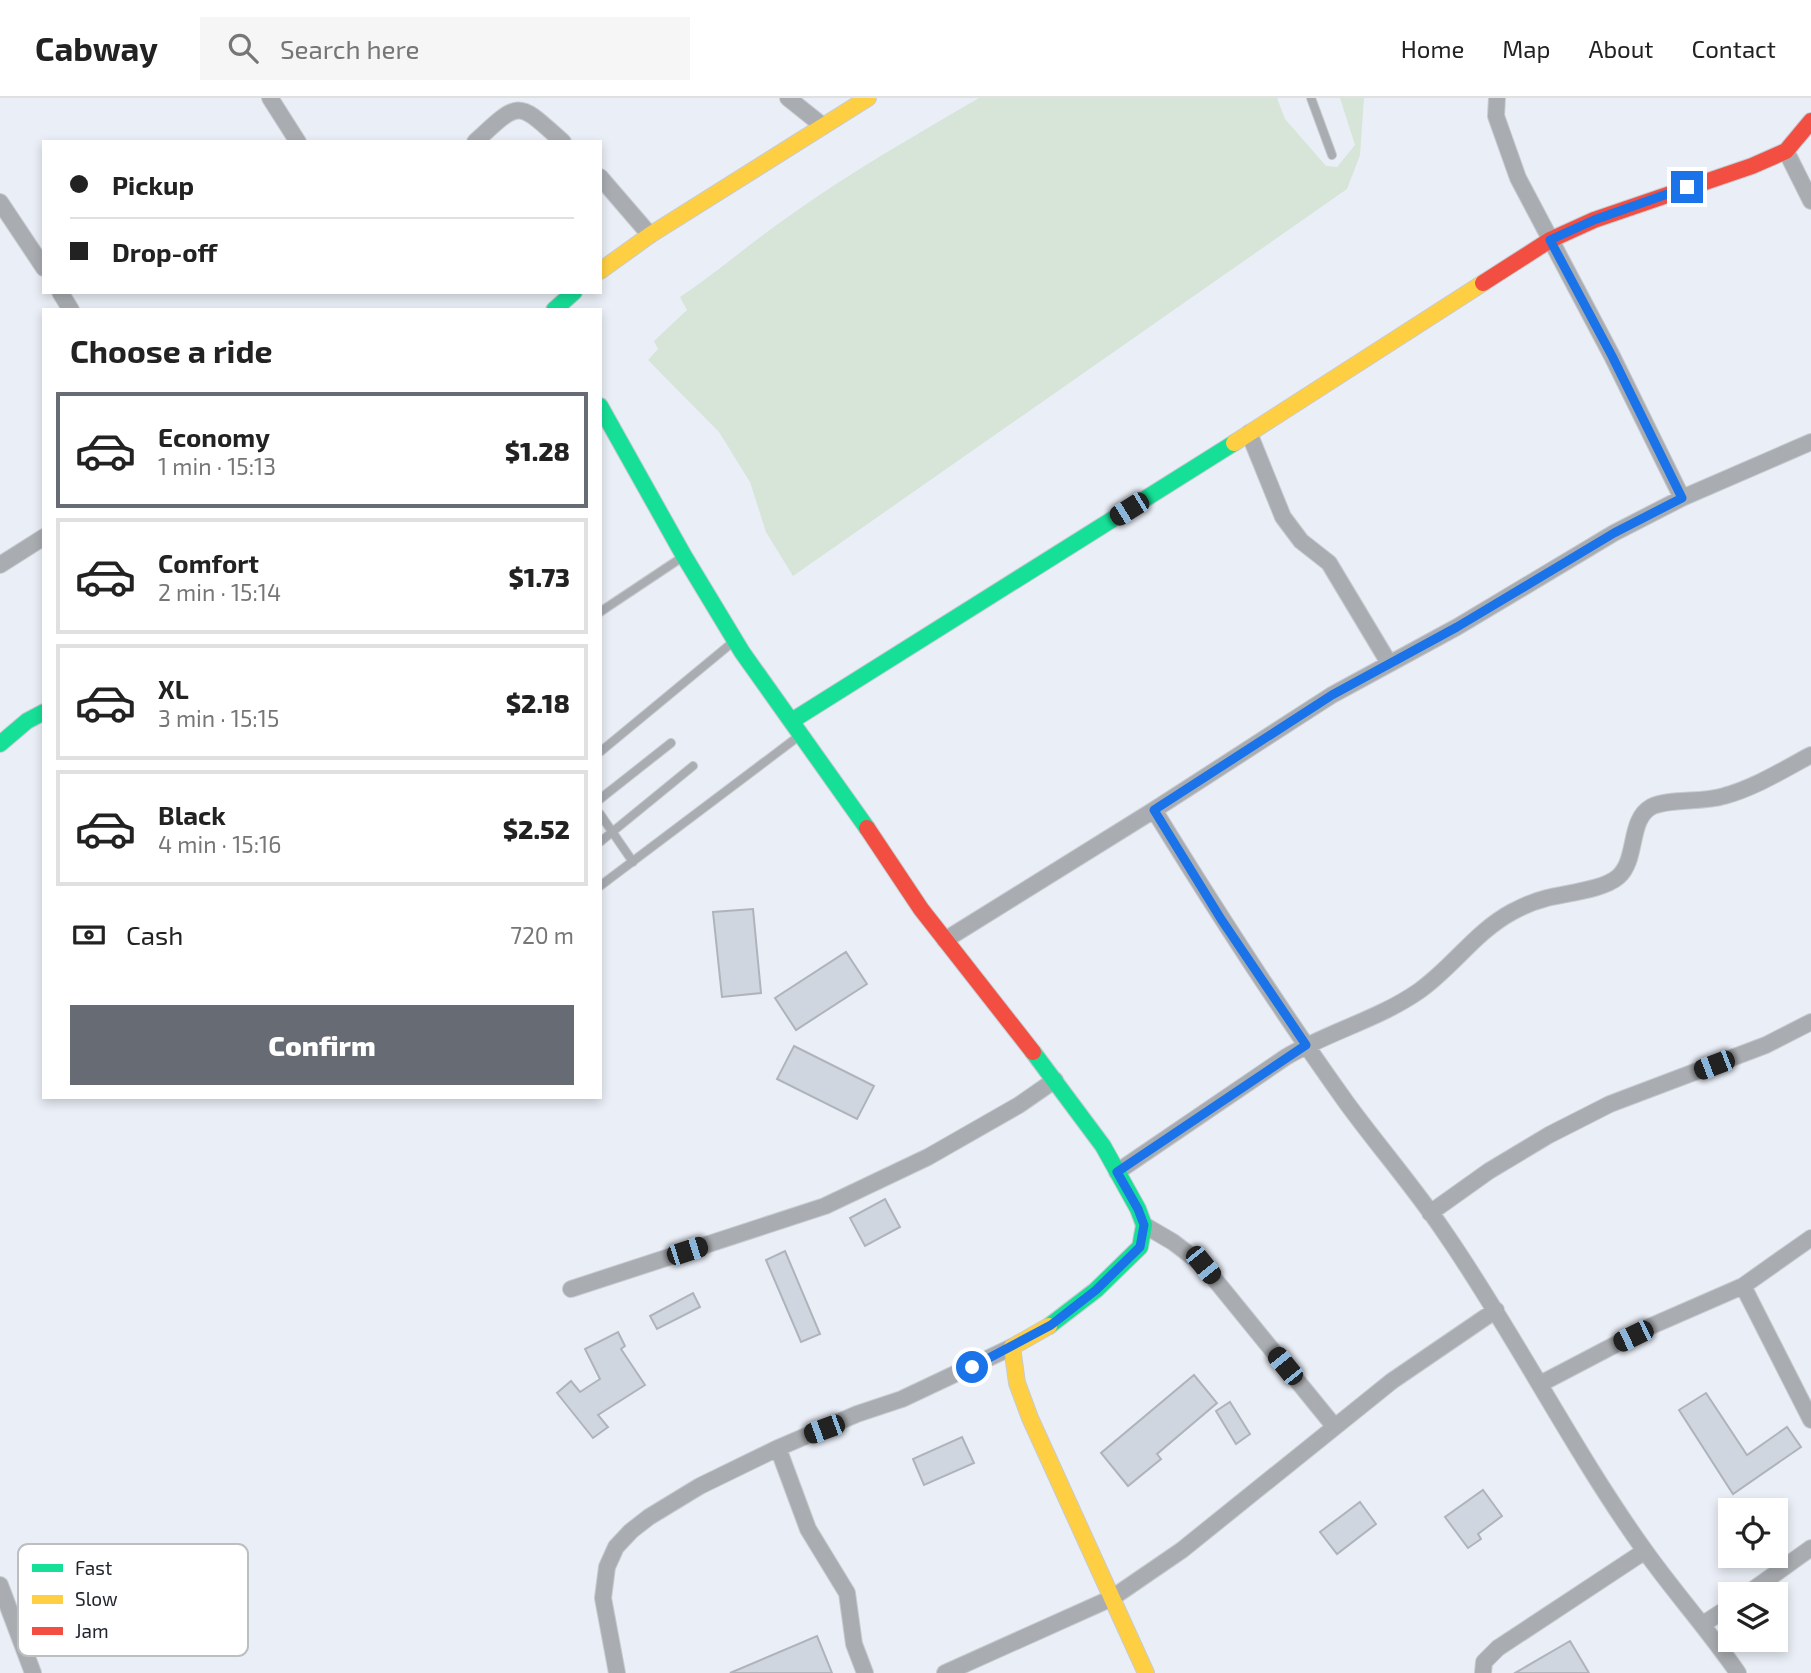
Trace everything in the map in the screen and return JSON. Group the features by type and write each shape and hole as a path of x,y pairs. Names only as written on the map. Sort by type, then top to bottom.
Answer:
{"street":[{"path":"270,98 298,140"},
{"path":"788,98 823,126"},
{"path":"602,270 650,235 868,98"},
{"path":"1497,98 1496,116 1518,178 1612,356 1682,498"},
{"path":"477,140 506,113 520,110 529,112 561,140"},
{"path":"798,727 1550,240 1594,220 1752,166 1786,151 1811,121"},
{"path":"1786,151 1811,201"},
{"path":"602,179 650,235"},
{"path":"0,202 42,265"},
{"path":"556,308 571,294"},
{"path":"602,410 684,556 735,640 798,727 921,909 1055,1080 1103,1146 1144,1225 1140,1247 1096,1290 1051,1325 1012,1347 902,1399 857,1414 778,1448 700,1486 631,1531 616,1547 607,1567 603,1598 617,1673"},
{"path":"1249,433 1283,517 1301,541 1329,563 1389,663"},
{"path":"945,940 1332,695 1457,627 1594,545 1682,498 1811,442"},
{"path":"0,565 42,538"},
{"path":"0,744 27,721 42,713"},
{"path":"1117,1172 1306,1045 1350,1028 1416,993 1438,977 1468,944 1515,910 1543,899 1605,884 1618,877 1627,864 1642,814 1653,806 1667,802 1699,802 1726,796 1811,755"},
{"path":"1154,810 1221,919 1306,1045 1430,1213 1496,1310 1539,1384 1645,1551 1738,1673"},
{"path":"1430,1213 1489,1171 1549,1135 1610,1104 1766,1045 1811,1022"},
{"path":"571,1289 825,1206 928,1157 1019,1105 1055,1080"},
{"path":"1144,1225 1173,1242 1203,1265 1334,1426"},
{"path":"1539,1384 1627,1338 1743,1286 1811,1238"},
{"path":"1743,1286 1811,1420"},
{"path":"945,1673 1112,1598 1182,1550 1392,1381 1496,1310"},
{"path":"1012,1347 1017,1383 1030,1418 1146,1673"},
{"path":"778,1448 808,1529 847,1593 854,1644 864,1673"},
{"path":"1764,1582 1811,1548"},
{"path":"1483,1673 1484,1662 1498,1648 1645,1551"},
{"path":"0,1585 18,1633"},
{"path":"1703,1624 1718,1614"},
{"path":"27,1656 33,1673"}],"lane":[{"path":"1311,98 1332,155"},
{"path":"602,611 684,556"},
{"path":"602,750 735,640"},
{"path":"602,885 798,727"},
{"path":"602,797 671,743"},
{"path":"602,840 693,766"},
{"path":"602,817 633,862"}],"shaded area":[{"path":"979,98 1277,98 1285,119 1326,166 1337,167 1355,145 1340,98 1364,98 1360,155 1347,189 793,576 766,532 750,482 719,432 648,360 658,349 654,341 687,310 680,297 815,198"}],"building":[{"path":"753,909 761,993 722,997 713,912"},
{"path":"846,952 867,984 796,1030 775,998"},
{"path":"794,1046 874,1086 857,1119 777,1079"},
{"path":"885,1199 900,1227 865,1246 850,1218"},
{"path":"785,1251 820,1334 801,1342 766,1260"},
{"path":"693,1293 700,1307 657,1329 650,1316"},
{"path":"618,1332 625,1346 621,1349 645,1385 598,1415 608,1427 593,1438 557,1393 571,1381 580,1392 600,1379 585,1349"},
{"path":"1194,1375 1217,1403 1157,1454 1161,1459 1128,1486 1101,1453"},
{"path":"1706,1393 1747,1455 1787,1427 1801,1447 1733,1494 1679,1410"},
{"path":"1230,1402 1250,1434 1236,1444 1216,1411"},
{"path":"962,1437 974,1463 924,1485 913,1459"},
{"path":"1483,1490 1502,1516 1478,1534 1481,1539 1468,1548 1445,1517"},
{"path":"1360,1502 1376,1524 1337,1554 1320,1532"},
{"path":"817,1636 832,1673 730,1673"},
{"path":"1570,1641 1589,1673 1515,1673"}],"traffic: fast":[{"path":"556,308 572,294"},
{"path":"602,410 684,556 742,652 867,828"},
{"path":"793,720 1234,443"},
{"path":"0,744 27,721 42,713"},
{"path":"1033,1052 1103,1146 1144,1225 1140,1247 1096,1290 1049,1326"}],"traffic: slow":[{"path":"602,270 650,235 868,98"},
{"path":"1234,443 1483,283"},
{"path":"1049,1326 1012,1347 1017,1383 1030,1418 1146,1673"}],"traffic: jam":[{"path":"1483,283 1550,240 1594,220 1752,166 1786,151 1811,121"},
{"path":"867,828 921,909 1033,1052"}],"route":[{"path":"972,1367 1051,1325 1096,1290 1140,1247 1144,1225 1117,1172 1306,1045 1221,919 1154,810 1332,695 1457,627 1614,533 1682,498 1612,356 1550,240 1594,220 1687,187"}]}
